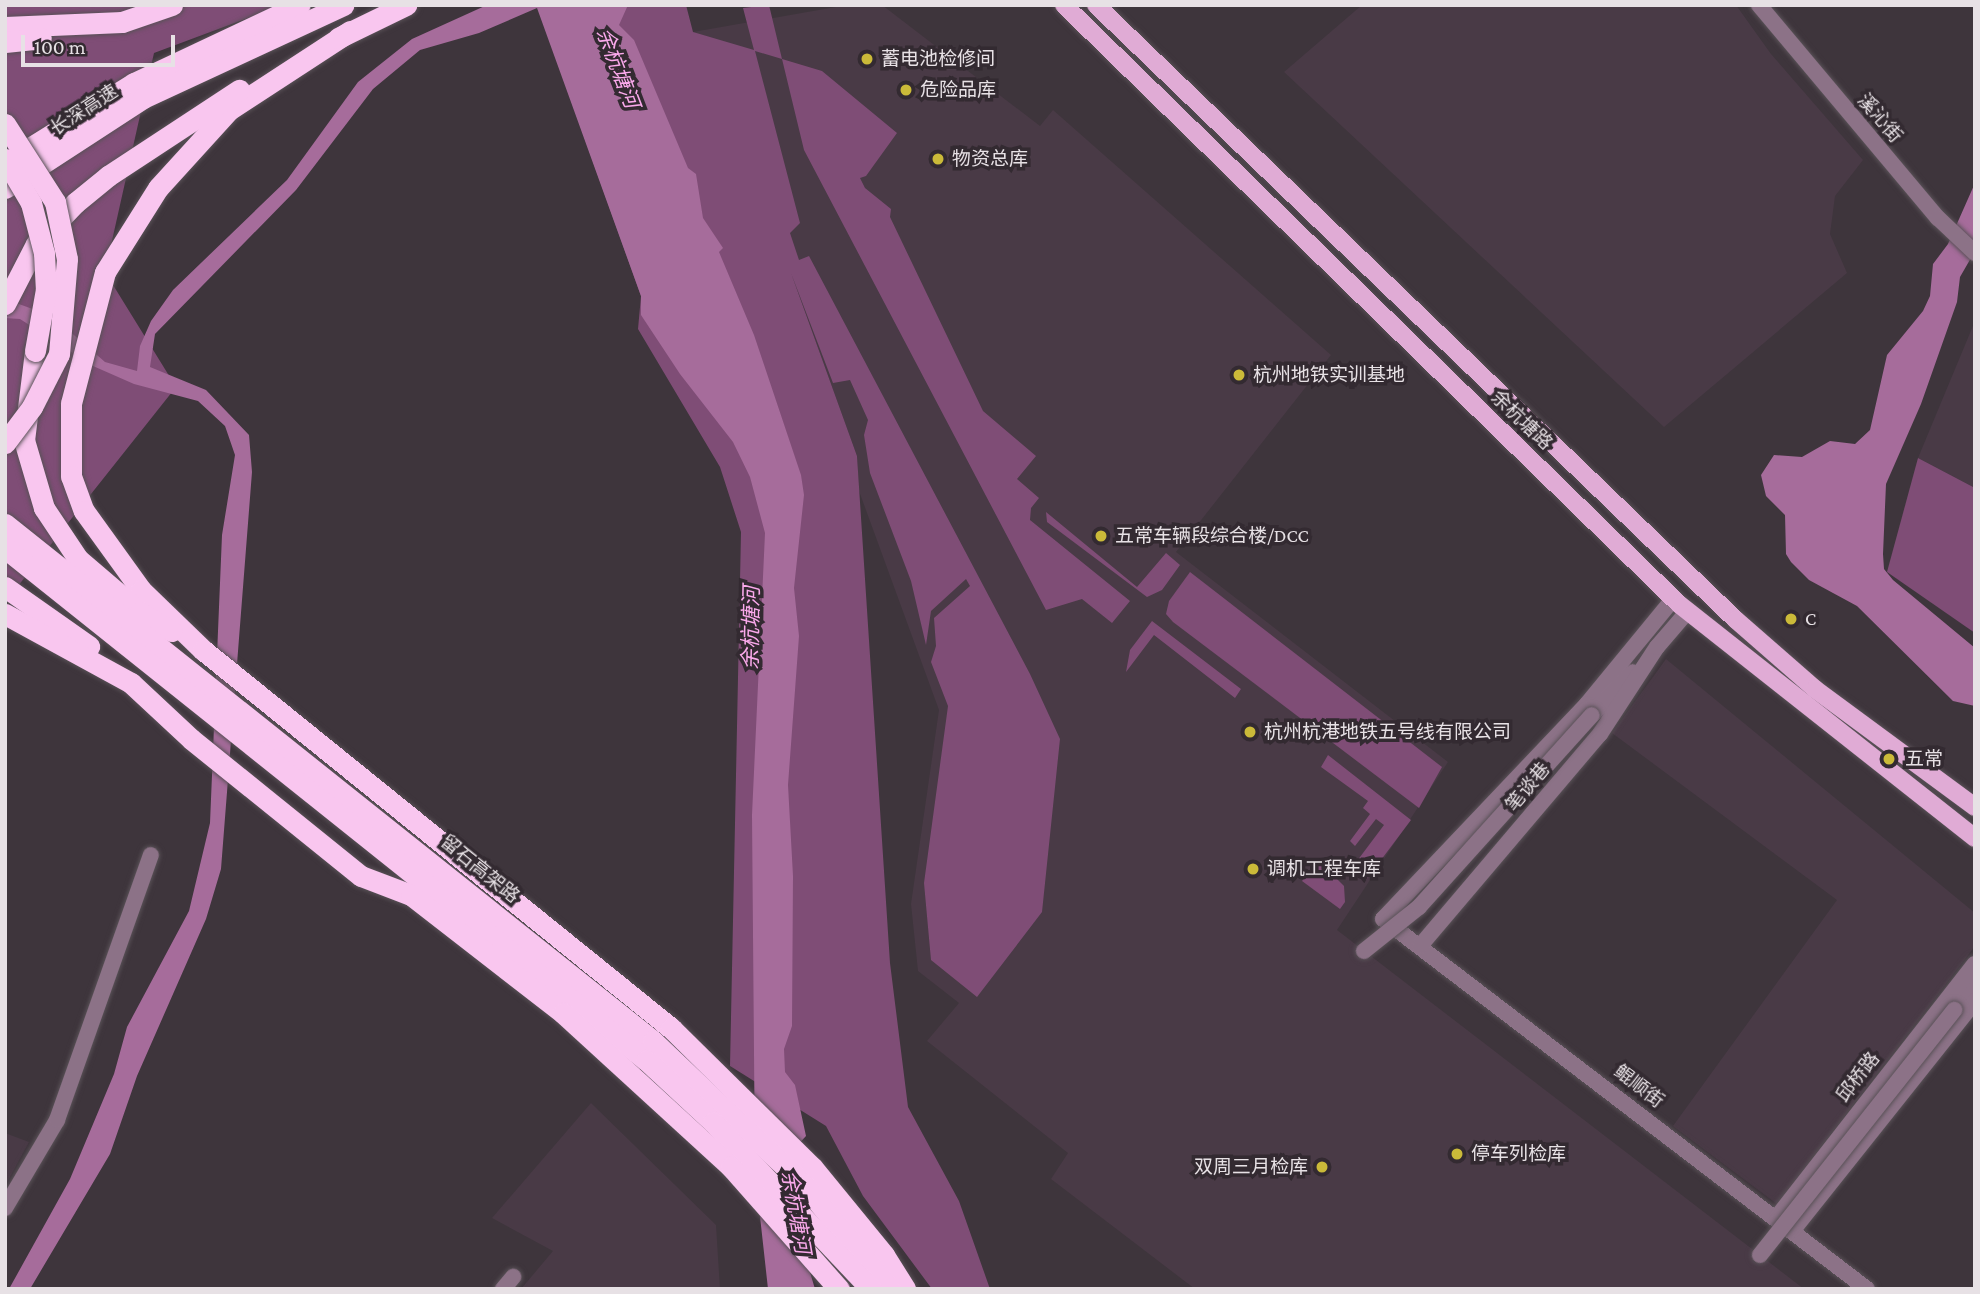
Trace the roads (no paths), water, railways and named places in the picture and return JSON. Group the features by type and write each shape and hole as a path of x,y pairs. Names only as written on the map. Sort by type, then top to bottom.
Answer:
{"highway":[{"path":"5,42 122,22 172,5"},
{"name":"长深高速","path":"5,161 134,83 300,5"},
{"name":"长深高速","path":"5,188 143,98 343,5"},
{"path":"5,304 36,244 75,204 146,149 212,105 350,31 406,5"},
{"path":"5,26 122,22"},
{"path":"350,31 229,110 158,188 105,272 71,403 71,476 84,511 141,590 203,650 495,883 671,1028 812,1167 884,1255 905,1289"},
{"path":"5,124 55,202 67,259 59,354 32,407 5,443"},
{"path":"5,161 31,203 44,253 46,289 24,440 36,486 58,534 101,580 140,612 203,650"},
{"name":"留石高架路","path":"5,524 653,1041 803,1184 890,1289"},
{"path":"5,548 378,841 646,1060 713,1122 871,1289"},
{"path":"10,589 131,683 191,739 361,876 411,895 452,924 663,1101 731,1167 839,1289"},
{"path":"5,614 131,683"}],"main road":[{"name":"余杭塘路","path":"1064,5 1688,611 1975,838"},
{"name":"余杭塘路","path":"1096,5 1736,620 1815,688 1975,807"}],"street":[{"name":"溪沁街","path":"1759,5 1950,229 1975,253"},
{"name":"笔谈巷","path":"1592,715 1674,598"},
{"name":"笔谈巷","path":"1364,951 1419,907 1688,611"},
{"name":"笔谈巷","path":"1383,919 1639,645"},
{"name":"笔谈巷","path":"1420,946 1600,734 1657,647"},
{"path":"5,1208 57,1120 151,855"},
{"name":"鲲顺街","path":"1383,919 1867,1289"},
{"name":"邱桥路","path":"1776,1217 1975,964"},
{"path":"1760,1255 1975,984"},
{"path":"1793,1230 1975,1001"}],"water":[{"name":"余杭塘河","path":"487,5 628,5 619,25 634,40 688,168 696,174 703,218 723,248 719,252 754,335 801,475 804,495 794,588 799,636 788,785 793,876 792,1026 784,1049 785,1072 795,1085 806,1136 793,1150 784,1179 786,1204 803,1223 807,1262 815,1289 768,1289 755,1171 752,815 765,533 750,477 733,442 680,374 641,315 641,296 537,8 479,33 420,50 373,89 296,190 155,334 150,367 206,390 249,435 252,472 221,869 206,919 137,1076 110,1154 30,1289 9,1289 70,1179 114,1074 127,1027 189,911 210,823 222,535 235,455 225,426 198,401 134,384 93,366 20,319 5,318 5,299 52,316 105,362 137,371 140,346 151,321 173,290 287,180 358,82 412,39"},
{"path":"1975,183 1975,251 1960,277 1957,302 1921,404 1886,484 1883,554 1884,569 1893,580 1975,648 1975,706 1953,701 1857,606 1809,580 1791,562 1786,554 1785,515 1766,496 1761,475 1774,455 1802,457 1830,441 1855,444 1870,430 1887,355 1923,311 1930,296 1933,264 1948,244"}],"place":[{"name":"蓄电池检修间","path":"867,59"},
{"name":"危险品库","path":"906,90"},
{"name":"物资总库","path":"938,159"},
{"name":"杭州地铁实训基地","path":"1239,375"},
{"name":"五常车辆段综合楼/DCC","path":"1101,536"},
{"name":"C","path":"1791,619"},
{"name":"杭州杭港地铁五号线有限公司","path":"1250,732"},
{"name":"五常","path":"1889,759"},
{"name":"调机工程车库","path":"1253,869"},
{"name":"停车列检库","path":"1457,1154"},
{"name":"双周三月检库","path":"1322,1167"}]}
